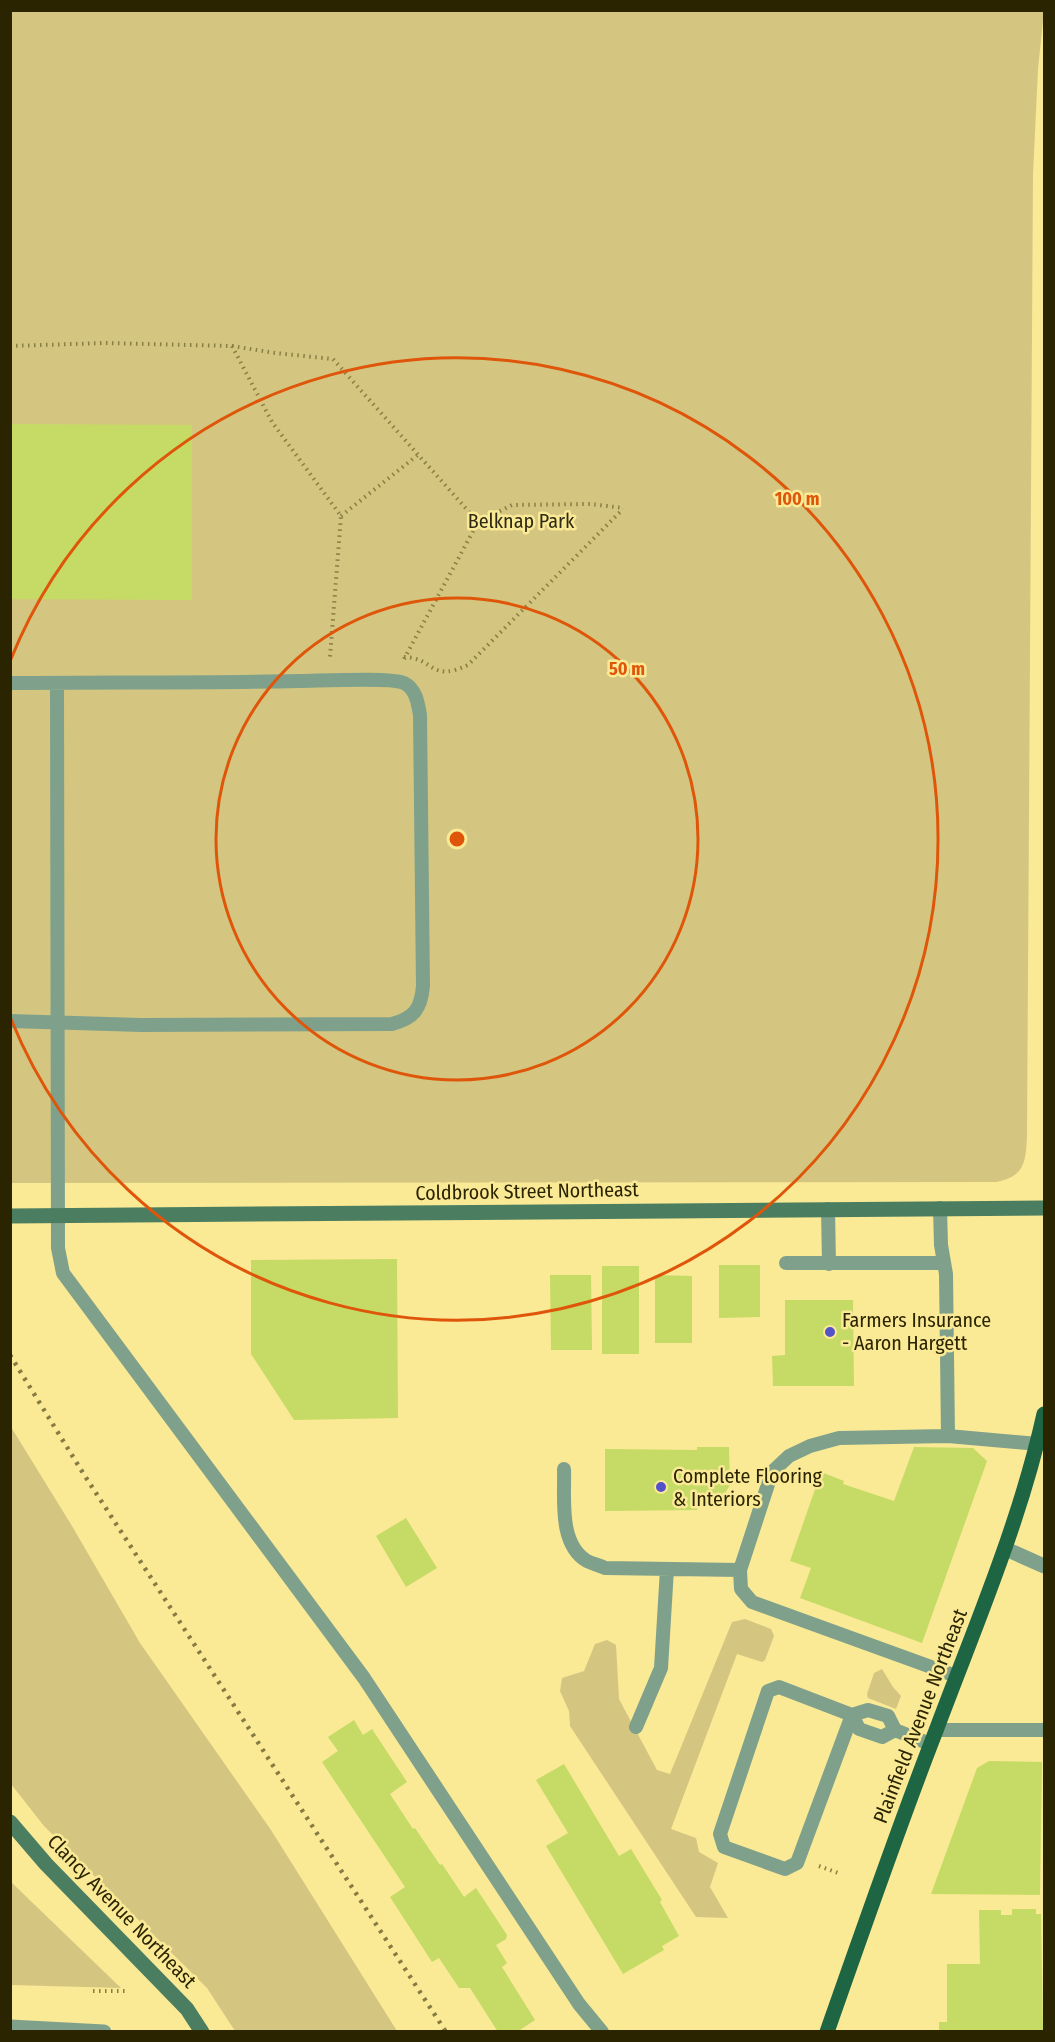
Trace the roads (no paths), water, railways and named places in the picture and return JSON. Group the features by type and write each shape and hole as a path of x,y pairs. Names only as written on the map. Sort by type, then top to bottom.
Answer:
{"main road":[{"name":"Plainfield Avenue Northeast","path":"827,2031 933,1737 1006,1549 1038,1444 1044,1414"}],"street":[{"name":"Coldbrook Street Northeast","path":"10,1216 1044,1208"},
{"path":"1006,1549 1044,1566"},
{"name":"Clancy Avenue Northeast","path":"10,1821 46,1864 187,2010 202,2031"},
{"path":"10,2027 104,2031"}],"lane":[{"path":"10,683 393,681 404,683 413,692 418,702 420,715 423,986 422,1000 416,1012 405,1021 392,1024 141,1025 10,1021"},
{"path":"57,683 58,1255 63,1273 364,1678 579,2004 602,2031"},
{"path":"940,1208 941,1245 946,1274 948,1436"},
{"path":"828,1209 829,1263"},
{"path":"786,1263 944,1263"},
{"path":"956,1676 752,1602 741,1589 740,1570 772,1472 789,1456 810,1446 839,1438 948,1436 1038,1444"},
{"path":"564,1469 565,1523 572,1544 585,1560 605,1568 740,1570"},
{"path":"636,1727 661,1668 667,1569"},
{"path":"852,1715 797,1863 785,1869 724,1847 720,1834 768,1691 779,1687 852,1715 868,1710 888,1716 895,1730"},
{"path":"852,1715 859,1729 882,1737 895,1730 933,1737 1044,1730"}],"railway":[{"path":"10,1355 83,1473 446,2032"}],"place":[{"name":"Farmers Insurance - Aaron Hargett","path":"830,1332"},
{"name":"Complete Flooring & Interiors","path":"661,1487"}],"park label":[{"name":"Belknap Park","path":"521,521"}]}
